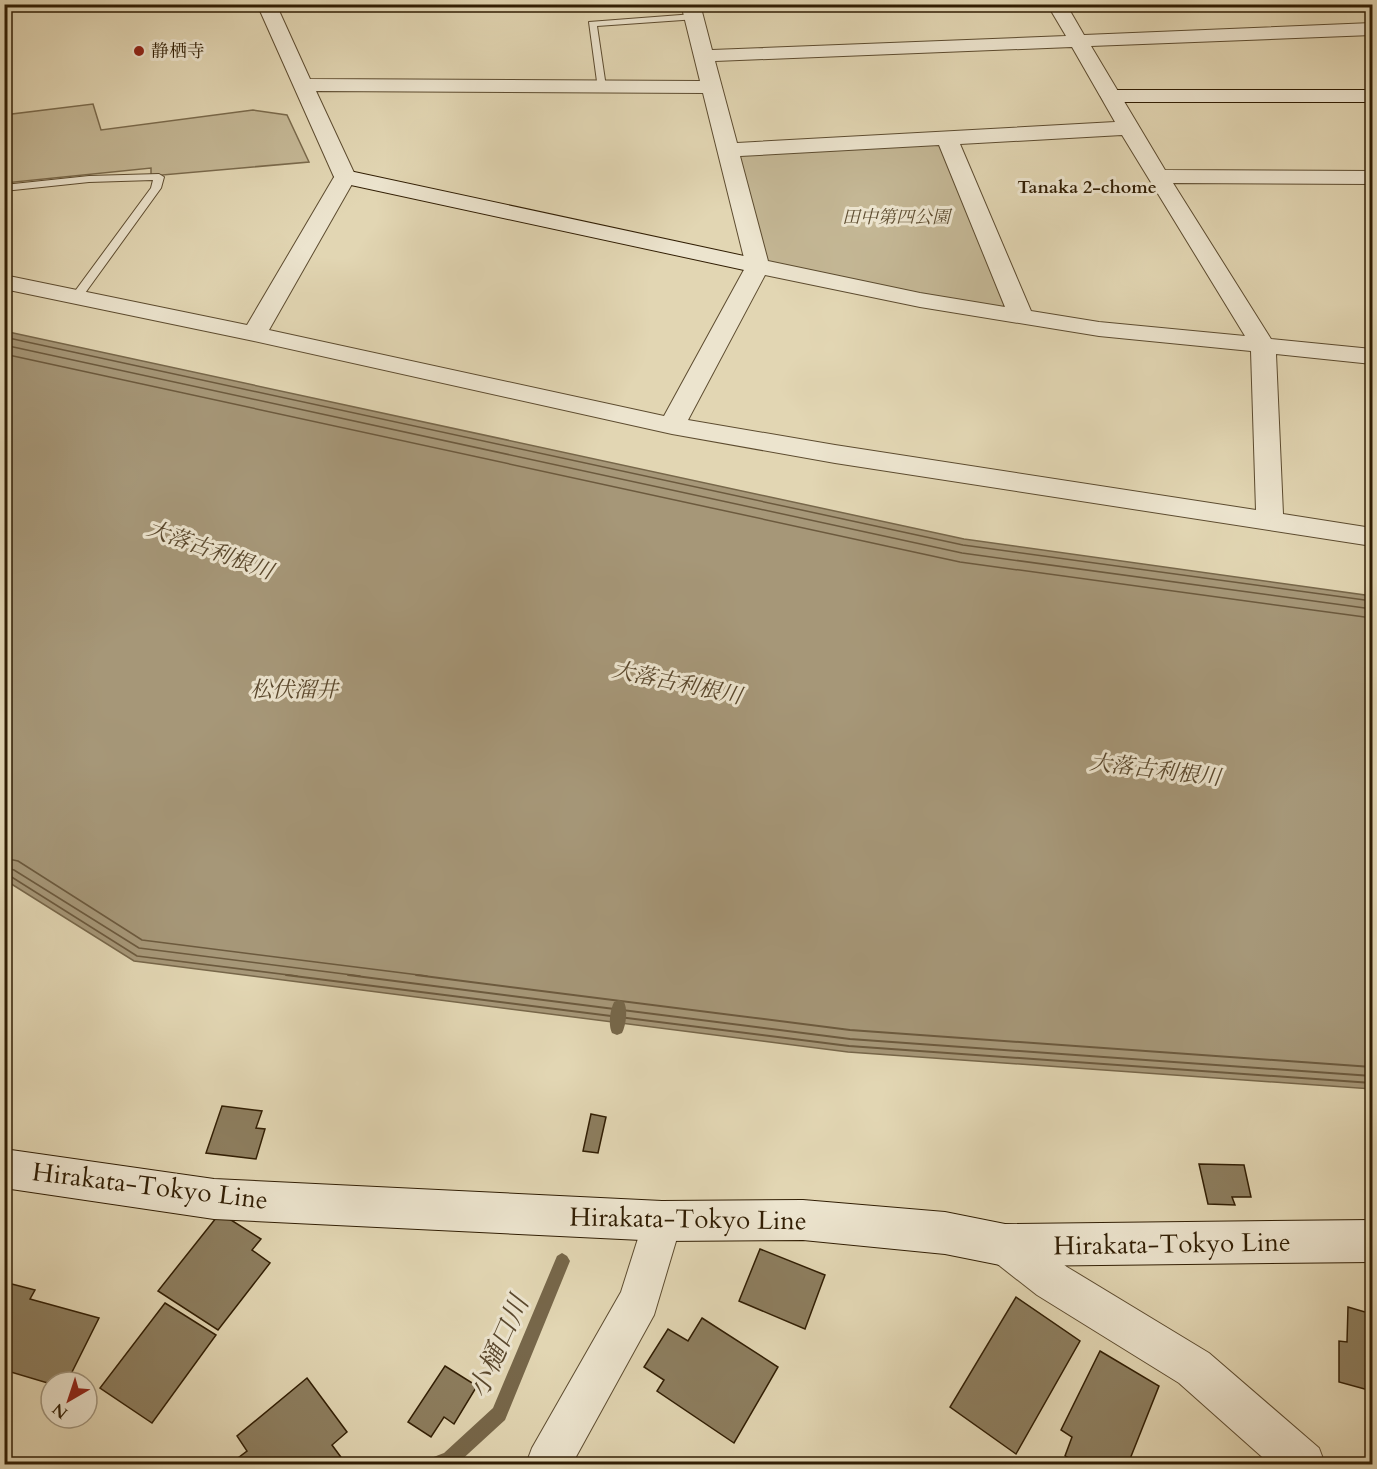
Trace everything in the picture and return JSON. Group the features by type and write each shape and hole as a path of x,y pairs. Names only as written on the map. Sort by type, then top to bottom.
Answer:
{"main road":[{"path":"1112,96 1372,96"},
{"path":"345,177 759,266"},
{"name":"Hirakata-Tokyo Line","path":"4,1168 214,1199 662,1221 803,1220 945,1233 1005,1245 1372,1241"}],"street":[{"path":"254,333 345,177 266,4"},
{"path":"1056,4 1112,96 1128,128 1263,346 1270,509 1268,521"},
{"path":"672,426 759,266 692,11"},
{"path":"703,56 1372,28"},
{"path":"303,85 711,87"},
{"path":"727,150 1128,128"},
{"path":"946,138 1021,316"},
{"path":"1158,176 1372,177"},
{"path":"759,266 920,300 1099,329 1372,356"},
{"path":"4,282 254,333 353,357 672,426 1372,537"},
{"path":"548,1464 639,1300 662,1221"},
{"path":"1005,1245 1052,1281 1194,1368 1303,1464"}],"lane":[{"path":"601,87 592,24 692,11"},
{"path":"4,188 89,179 159,177 156,188 76,298"}],"green space":[{"path":"93,104 101,130 253,110 287,115 309,162 151,176 151,168 5,183 4,115"},
{"name":"田中第四公園","path":"947,138 1021,316 758,266 727,150"}],"water":[{"name":"松伏溜井","path":"4,331 964,539 1372,596 1372,1089 848,1052 134,961 5,880"}],"building":[{"path":"222,1106 262,1111 256,1128 265,1129 256,1159 206,1153"},
{"path":"591,1114 606,1117 598,1153 583,1151"},
{"path":"1199,1164 1244,1165 1251,1197 1232,1197 1235,1205 1208,1204"},
{"path":"220,1213 261,1239 252,1250 270,1263 218,1330 158,1291"},
{"path":"760,1249 825,1275 805,1329 739,1301"},
{"path":"4,1282 35,1290 30,1299 99,1318 73,1370 39,1370 39,1380 4,1370"},
{"path":"1016,1297 1080,1341 1016,1454 950,1407"},
{"path":"165,1303 216,1335 152,1423 100,1388"},
{"path":"1348,1307 1372,1314 1372,1391 1339,1382 1339,1341 1347,1342"},
{"path":"702,1318 778,1367 734,1443 657,1391 664,1380 644,1367 668,1329 688,1341"},
{"path":"1100,1351 1159,1386 1128,1464 1080,1464 1065,1456 1072,1437 1061,1430"},
{"path":"445,1366 477,1386 454,1424 444,1417 431,1437 408,1422"},
{"path":"307,1378 347,1432 332,1445 346,1464 230,1464 247,1451 237,1436"}],"waterway":[{"path":"617,1029 619,1006"},
{"name":"小樋口川","path":"437,1464 449,1460 499,1414 562,1261"}],"place":[{"name":"静栖寺","path":"139,51"}],"district":[{"name":"Tanaka 2-chome","path":"1087,187"}],"water label":[{"name":"大落古利根川","path":"210,550"},
{"name":"大落古利根川","path":"677,683"},
{"name":"大落古利根川","path":"1155,770"}]}
